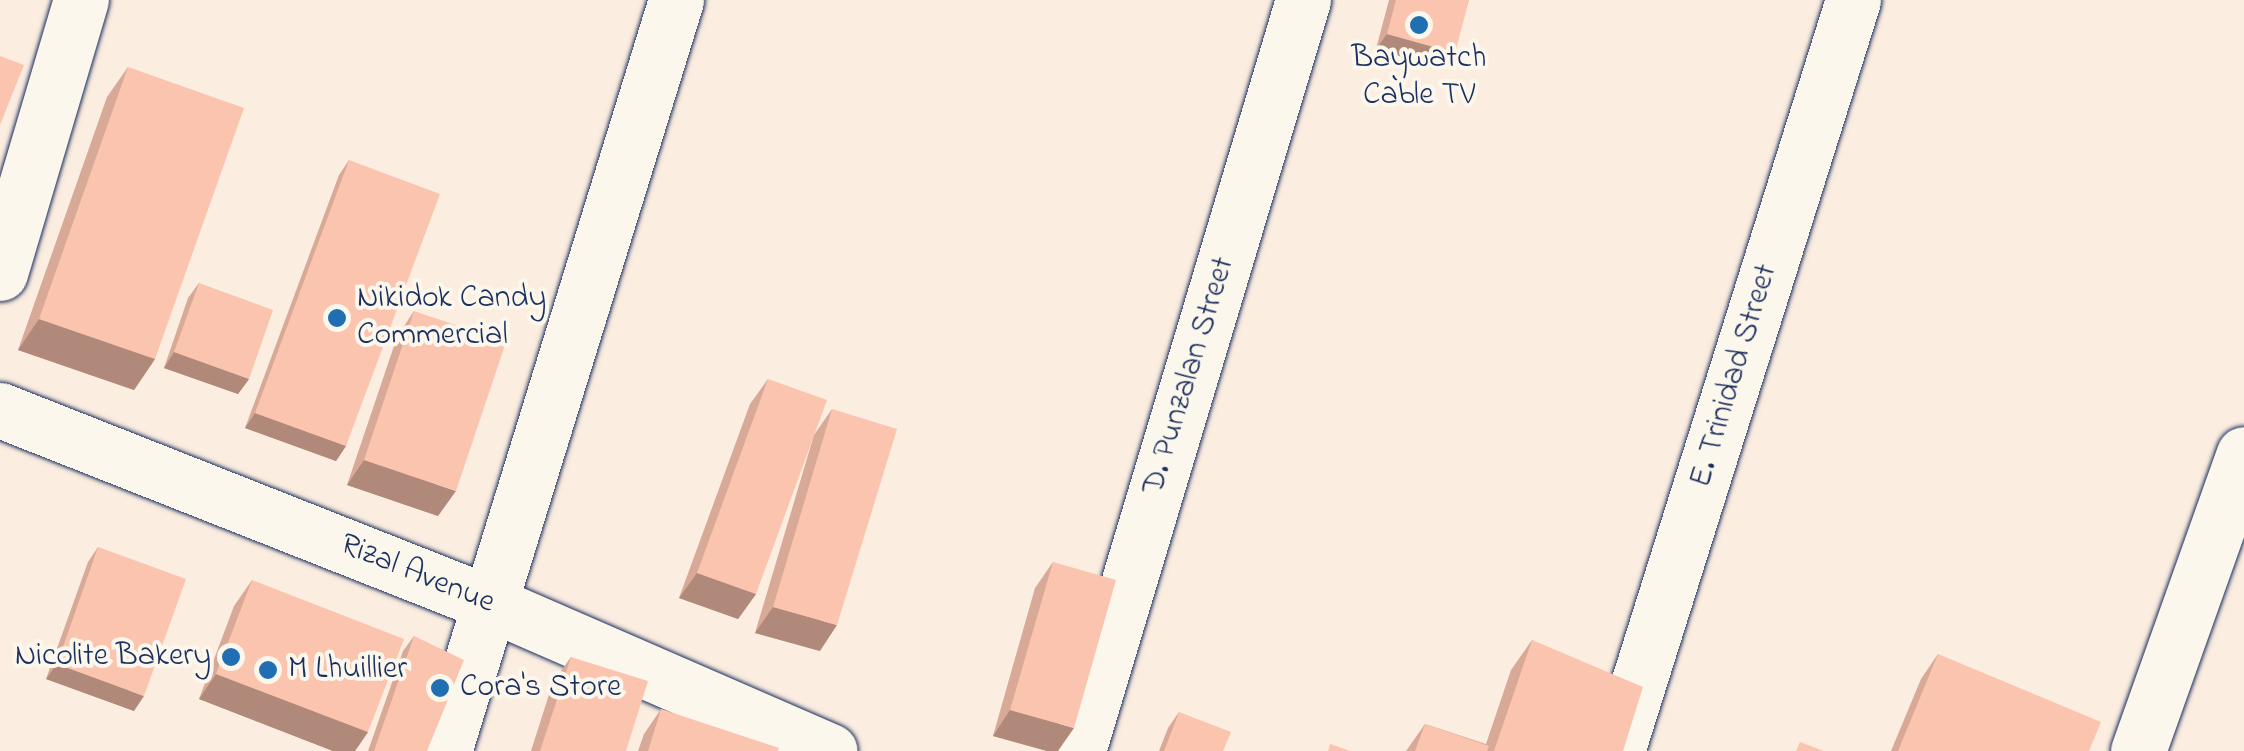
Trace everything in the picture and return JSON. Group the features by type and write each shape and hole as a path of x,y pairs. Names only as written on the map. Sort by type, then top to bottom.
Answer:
{"street":[{"path":"0,273 80,0"},
{"path":"444,751 494,605 676,0"},
{"name":"D. Punzalan Street","path":"1078,751 1303,0"},
{"name":"E. Trinidad Street","path":"1617,751 1853,0"},
{"name":"Rizal Avenue","path":"0,410 494,605 830,751"},
{"path":"2138,751 2244,454"}],"building":[{"name":"Baywatch Cable TV","path":"1396,0 1469,0 1455,53 1387,34"},
{"path":"0,56 24,65 0,125"},
{"path":"128,67 244,108 155,359 39,319"},
{"name":"Nikidok Candy Commercial","path":"349,160 440,194 346,446 255,413"},
{"path":"199,283 273,310 249,379 174,352"},
{"path":"414,311 506,342 456,491 364,460"},
{"path":"768,379 827,400 756,594 697,573"},
{"path":"832,409 897,429 837,625 773,607"},
{"path":"98,547 186,579 144,696 57,664"},
{"path":"1053,562 1116,580 1074,728 1010,710"},
{"path":"252,580 404,639 368,732 216,674"},
{"path":"414,636 464,660 427,751 374,751"},
{"path":"1532,640 1643,687 1623,751 1494,751"},
{"path":"1938,654 2101,722 2089,751 1898,751"},
{"path":"571,657 648,681 626,751 540,751"},
{"path":"661,709 779,748 778,751 648,751"},
{"path":"1179,712 1231,732 1223,751 1164,751"},
{"path":"1425,724 1489,746 1487,751 1415,751"},
{"path":"1800,742 1824,751 1796,751"},
{"path":"1330,744 1350,751 1328,751"}],"place":[{"name":"Baywatch Cable TV","path":"1419,25"},
{"name":"Nikidok Candy Commercial","path":"337,318"},
{"name":"Nicolite Bakery","path":"231,657"},
{"name":"M Lhuillier","path":"268,670"},
{"name":"Cora's Store","path":"440,688"}]}
